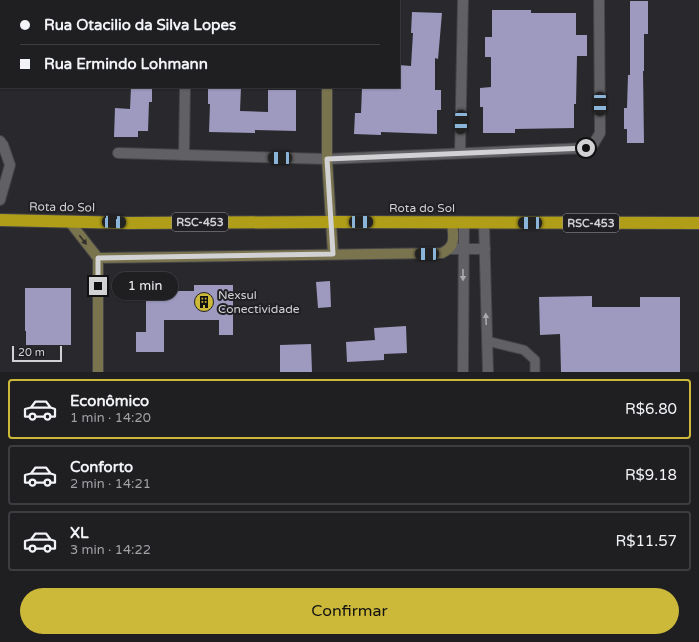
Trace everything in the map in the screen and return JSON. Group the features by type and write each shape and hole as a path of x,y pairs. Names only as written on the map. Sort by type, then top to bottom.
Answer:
{"highway":[{"name":"Rota do Sol","path":"0,220 129,223 699,223"}],"street":[{"path":"460,153 463,0"},
{"path":"118,153 327,159 586,148 594,143 600,133 599,0"},
{"path":"184,156 185,88"},
{"path":"327,88 327,159 333,254"},
{"path":"0,141 10,165 0,200"},
{"path":"69,221 98,258 98,372"},
{"path":"458,222 464,249 463,372"},
{"path":"450,249 458,222"},
{"path":"484,223 488,372"},
{"path":"98,258 442,253 450,249 484,249"}],"lane":[{"path":"487,341 524,350 535,360 535,372"}],"building":[{"path":"630,1 648,1 648,34 644,34 644,143 627,143 627,129 624,129 624,108 627,108 628,75 630,75"},
{"path":"492,10 531,10 531,13 576,13 576,35 587,35 587,56 577,56 574,128 515,129 515,133 483,133 483,107 480,107 480,88 491,87 491,57 485,57 485,37 492,37"},
{"path":"412,12 442,13 438,59 435,58 435,90 441,90 441,110 437,110 437,134 381,132 381,135 354,134 355,113 361,113 362,88 400,88 400,65 411,66 413,33 411,33"},
{"path":"131,88 152,88 152,102 149,102 148,131 138,131 138,137 114,137 115,108 130,109"},
{"path":"208,88 241,88 240,111 268,112 268,90 296,90 296,131 255,130 255,133 209,132 210,104 208,104"},
{"path":"330,281 331,307 318,308 316,282"},
{"path":"146,285 164,285 164,291 194,291 194,285 233,285 233,335 219,335 219,320 164,320 164,352 136,352 136,332 146,332"},
{"path":"25,288 71,288 71,345 26,345"},
{"path":"592,296 592,307 640,307 640,297 680,297 680,372 561,372 560,334 540,335 539,297"},
{"path":"406,326 407,353 384,354 384,360 347,362 346,342 375,340 374,328"},
{"path":"311,344 312,372 280,372 280,345"}],"place":[{"name":"Nexsul Conectividade","path":"204,302"}],"route":[{"path":"98,286 98,258 333,254 327,159 586,148"}]}
